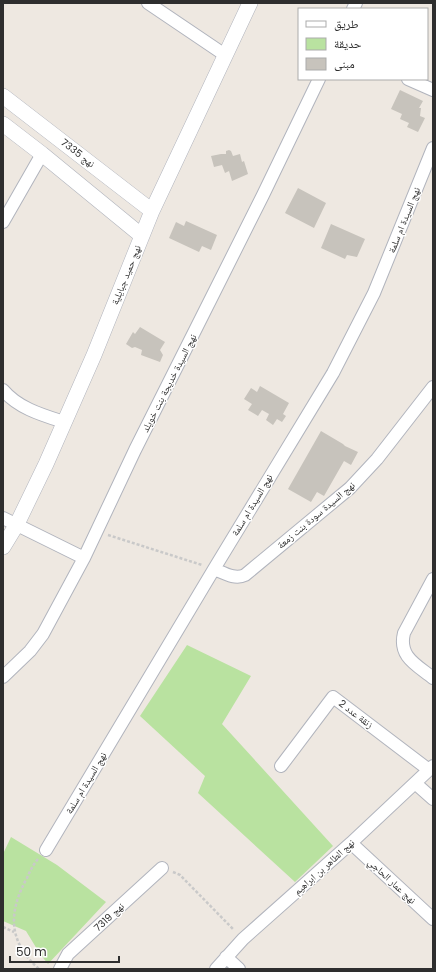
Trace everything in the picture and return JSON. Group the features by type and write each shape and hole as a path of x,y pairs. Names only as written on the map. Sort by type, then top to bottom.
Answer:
{"street":[{"path":"148,3 226,55"},
{"name":"نهج حميد جبايلية","path":"3,547 17,524 46,464 94,355 152,211 250,3"},
{"name":"نهج السيدة خديجة بنت خويلد","path":"3,677 30,651 43,634 84,558 135,450 263,195 319,80"},
{"path":"410,80 433,90"},
{"name":"نهج 7335","path":"3,96 152,211"},
{"path":"3,124 142,236"},
{"name":"نهج السيدة ام سلمة","path":"46,850 333,373 374,293 433,148"},
{"path":"3,222 42,154"},
{"name":"نهج السيدة سودة بنت زمعة","path":"214,569 238,578 245,575 350,488 377,459 433,387"},
{"path":"3,390 21,405 64,422"},
{"path":"3,518 84,558"},
{"path":"433,579 404,634 402,642 403,651 409,658 433,678"},
{"name":"زنقة عدد 2","path":"281,766 333,697 431,768"},
{"name":"نهج الطاهر بن ابراهيم","path":"216,969 243,939 351,843 431,768"},
{"path":"415,783 433,799"},
{"name":"نهج عمار الحاجي","path":"351,843 433,919"},
{"name":"نهج 7319","path":"60,969 68,954 162,868"},
{"path":"226,957 239,969"}],"path":[{"path":"96,532 214,569"},
{"path":"35,863 20,890 14,912 14,932 21,948 39,969"},
{"path":"162,868 180,875 243,939"},
{"path":"3,927 14,932"}],"green space":[{"path":"187,645 251,676 222,724 333,846 295,882 198,793 205,776 140,716"},
{"path":"11,837 57,865 106,902 48,964 26,931 3,921 3,854"}],"building":[{"path":"400,90 423,101 419,108 421,108 420,116 425,118 418,132 407,127 409,123 400,119 402,114 391,109"},
{"path":"229,150 233,156 240,154 248,174 232,181 229,171 225,173 222,165 214,167 211,156 226,154 226,151"},
{"path":"298,188 326,203 314,228 285,213"},
{"path":"186,221 217,235 211,250 202,246 199,252 169,238 176,222 184,226"},
{"path":"331,224 365,239 357,257 347,255 345,259 321,248"},
{"path":"140,327 165,342 160,350 163,355 160,362 141,355 142,350 135,347 132,348 126,344 133,332 135,334"},
{"path":"260,386 289,403 283,414 286,416 282,422 277,419 273,425 266,420 269,414 262,410 258,416 248,410 252,404 244,399 251,388 257,392"},
{"path":"321,431 358,452 351,465 344,461 324,496 317,492 311,502 288,489"}]}
